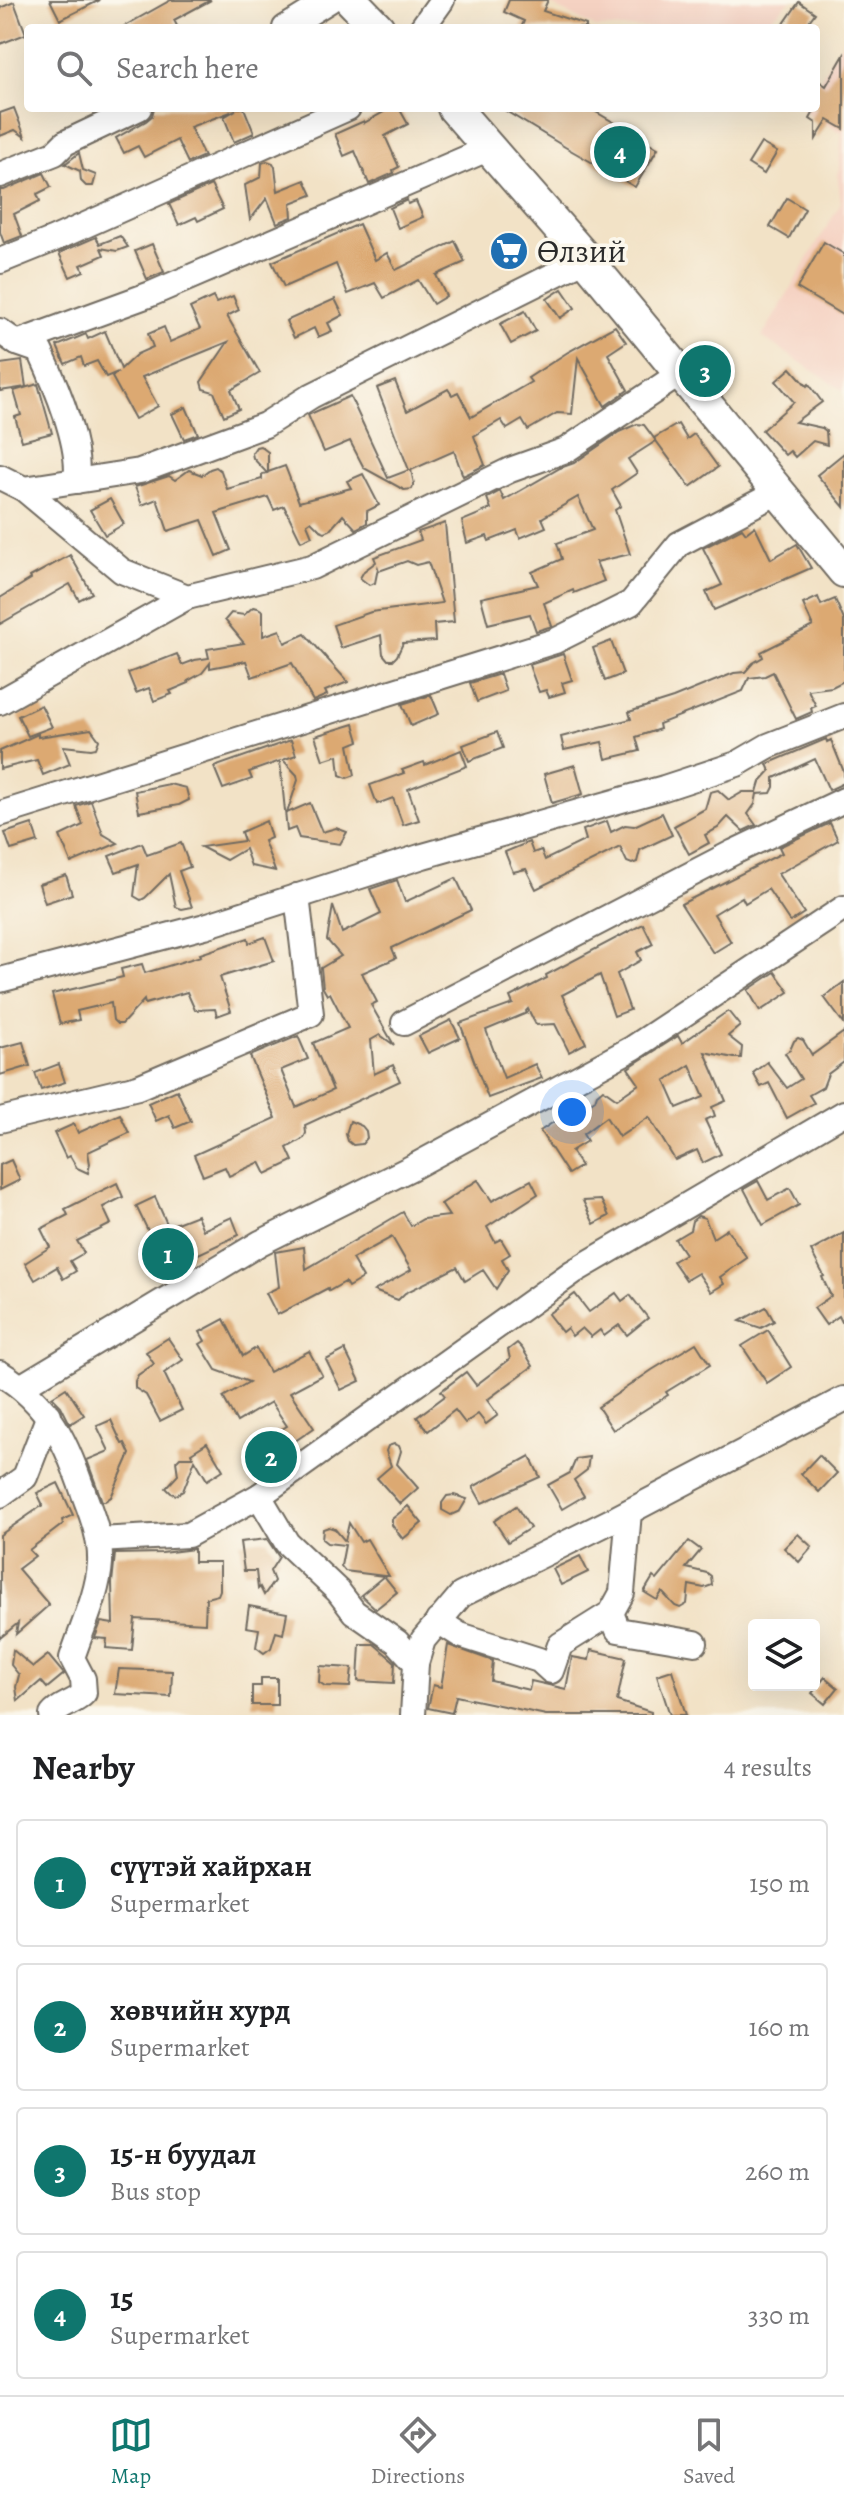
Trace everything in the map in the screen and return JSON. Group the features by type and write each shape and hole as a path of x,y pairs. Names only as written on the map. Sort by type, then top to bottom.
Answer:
{"main road":[{"path":"351,0 374,24"},
{"path":"458,112 586,259 844,571"}],"street":[{"path":"291,24 330,0"},
{"path":"425,24 442,0"},
{"path":"0,175 55,153 65,143 131,112"},
{"path":"0,261 339,112"},
{"path":"8,337 151,294 490,148"},
{"path":"24,489 140,471 265,425 311,396 586,259"},
{"path":"8,337 40,351 54,380 79,465 76,481"},
{"path":"0,702 187,597 312,567 510,470 566,450 681,373"},
{"path":"0,477 24,489 122,571 187,597"},
{"path":"0,814 555,641 631,603 679,544 778,492"},
{"path":"0,980 205,926 423,856 708,774 844,716"},
{"path":"404,1023 734,852 844,800"},
{"path":"0,1120 138,1087 311,1014 297,896"},
{"path":"22,1386 260,1243 411,1168 633,1048 844,908"},
{"path":"99,1540 188,1535 259,1496 573,1272 844,1113"},
{"path":"0,1373 22,1386 49,1415 69,1451 99,1540 100,1563 95,1590 72,1658 83,1679 84,1693 57,1713"},
{"path":"413,1715 416,1663 423,1640 461,1595 629,1512 844,1399"},
{"path":"0,1495 25,1477 49,1415"},
{"path":"259,1496 287,1543 338,1591 354,1612 397,1642 416,1663"},
{"path":"438,1621 460,1635 539,1660 551,1671 560,1645 611,1613 622,1593 629,1512"},
{"path":"611,1613 618,1630 695,1643"}],"shaded area":[{"path":"542,0 791,0 764,24 588,24"},
{"path":"844,39 844,391 762,337 841,203 838,179 842,133 805,112 820,112 820,79"}],"building":[{"path":"50,0 100,0 60,20"},
{"path":"171,0 211,0 174,20 176,24 128,24"},
{"path":"509,0 548,0 543,11 583,24 523,24 524,21 504,12"},
{"path":"14,2 24,35 0,44 0,8"},
{"path":"799,2 815,13 807,24 784,24"},
{"path":"844,55 844,129 828,120 816,139 816,123 810,119 814,112 820,112 820,82 826,86"},
{"path":"14,108 25,137 15,130 0,136 0,113"},
{"path":"153,112 231,112 190,127 204,156 188,163 177,140 144,157 138,146 124,153 116,138 152,116"},
{"path":"233,112 246,112 254,133 234,142 224,117"},
{"path":"384,112 401,112 408,124 385,136 399,167 393,170 394,173 369,184 355,151 344,156 335,134"},
{"path":"508,112 596,112 658,148 635,187"},
{"path":"761,143 777,152 764,174 748,164"},
{"path":"79,153 83,170 96,175 93,186 86,186 81,181 80,171 65,164"},
{"path":"267,161 275,167 278,191 305,180 312,195 291,203 292,217 277,223 267,198 250,220 245,185 261,177 262,163"},
{"path":"44,173 51,187 37,194 40,201 14,214 22,236 4,243 0,232 0,190"},
{"path":"211,185 223,209 198,221 196,217 179,225 169,204"},
{"path":"787,198 805,209 789,238 770,227"},
{"path":"407,200 408,204 416,201 423,217 398,228 390,208"},
{"path":"359,224 375,260 387,253 396,270 455,241 465,262 436,275 446,296 433,304 418,280 384,298 375,283 348,294 336,264 284,287 272,262"},
{"path":"120,236 128,247 117,251 101,248 104,255 81,265 84,271 70,277 59,253 96,237 100,244"},
{"path":"824,242 844,254 844,316 797,288"},
{"path":"152,244 164,272 147,279 135,251"},
{"path":"562,289 575,308 560,318 547,299"},
{"path":"233,296 239,310 227,316 260,373 231,390 239,409 224,416 214,392 203,389 201,382 228,342 142,377 158,406 135,419 112,377 118,372 106,377 97,361 84,366 81,357 65,364 57,346 86,334 88,339 105,331 121,369 137,354 153,347 148,334 164,327 170,342 200,329 190,308 213,297 216,303"},
{"path":"335,299 343,315 328,323 332,331 318,337 314,328 294,338 286,321"},
{"path":"525,311 536,331 511,344 500,324"},
{"path":"615,326 626,342 608,354 628,390 605,406 578,358 572,414 557,413 528,430 522,420 507,429 501,420 474,436 485,465 463,476 454,451 411,470 414,484 412,489 404,490 364,468 350,441 324,452 308,415 350,396 388,478 409,470 377,388 395,381 407,411 448,389 452,395 458,392 471,417 531,382 528,378 568,352"},
{"path":"22,361 26,387 0,391 0,364"},
{"path":"791,368 807,386 809,384 822,402 795,422 822,428 826,431 827,445 813,441 795,457 790,451 785,455 762,430 794,402 776,381"},
{"path":"38,384 52,433 22,441 15,417 21,415 14,391"},
{"path":"186,407 198,434 184,439 172,414"},
{"path":"637,424 644,425 656,441 628,459 637,473 612,490 621,506 615,510 630,554 596,562 604,581 544,603 552,626 536,631 530,614 488,624 481,598 538,585 532,572 562,559 557,543 593,530 578,497 542,518 546,527 520,538 517,530 489,541 487,536 467,543 462,521 491,509 487,498 500,491 504,500 574,463 619,432"},
{"path":"678,424 687,439 694,434 718,467 690,487 654,438"},
{"path":"260,446 268,452 268,472 285,466 299,502 351,488 347,481 363,474 379,505 367,511 367,523 356,529 343,515 325,532 311,521 307,524 312,536 301,541 284,506 274,510 268,497 216,513 231,550 217,556 202,520 168,531 157,499 142,505 135,487 169,476 175,480 189,470 202,475 216,467 221,471 227,489 262,479 262,474 267,473 252,453"},
{"path":"844,453 844,507 817,475"},
{"path":"110,499 124,524 105,535 90,510"},
{"path":"445,523 454,622 434,624 435,641 403,643 393,660 388,660 383,654 381,635 341,648 333,625 371,612 442,603 428,562 416,565 407,561 379,571 378,568 375,583 369,585 360,578 376,562 374,557 421,540 418,532"},
{"path":"755,526 771,559 797,544 811,568 714,610 706,592 722,585 703,548 742,528 746,533"},
{"path":"70,555 92,593 79,600 70,584 0,624 0,598"},
{"path":"818,597 821,605 835,599 844,620 844,681 832,687 808,690 816,706 811,708 812,712 796,719 773,672 749,678 743,691 659,724 660,729 636,737 640,751 606,759 602,742 564,750 561,737 631,719 629,712 734,673 745,672 763,657 761,652 813,626 803,604"},
{"path":"253,607 263,611 263,636 280,630 285,643 305,634 348,682 325,691 327,695 313,701 292,663 252,677 246,661 210,668 210,663 189,683 154,701 149,688 136,693 128,673 177,654 182,665 209,658 207,649 244,643 225,620 231,613 244,615"},
{"path":"611,641 623,674 605,681 593,648"},
{"path":"563,654 572,680 562,683 565,692 549,697 546,690 539,692 529,665"},
{"path":"500,674 506,691 477,702 470,683"},
{"path":"431,695 439,714 411,726 402,704"},
{"path":"41,705 52,727 28,736 18,716"},
{"path":"354,724 359,741 349,745 355,775 347,778 340,775 338,755 323,760 315,736"},
{"path":"91,729 99,740 96,748 63,746 70,764 43,775 37,760 0,769 0,751 38,734 38,737"},
{"path":"497,732 503,748 469,761 463,745"},
{"path":"826,739 827,742 831,740 844,772 844,783 829,790 815,759 774,778 771,793 757,794 748,814 756,825 743,831 728,817 718,828 705,835 709,843 689,854 674,826 705,809 710,792 718,790 729,800 743,792 757,792 760,782 770,771 767,764"},
{"path":"291,740 296,755 283,760 298,780 287,813 310,803 322,832 336,828 347,832 340,844 299,838 295,828 287,831 280,761 249,772 252,779 223,789 214,767"},
{"path":"461,750 467,766 408,789 419,820 403,825 393,798 377,804 370,785 404,773 402,770 424,762 425,765"},
{"path":"575,765 583,794 552,803 544,774"},
{"path":"169,784 186,788 189,800 179,805 139,812 135,791"},
{"path":"91,801 103,834 118,843 71,863 60,836 83,825 76,806"},
{"path":"662,813 672,835 640,850 637,862 627,862 620,847 536,889 526,869 513,872 505,852 529,842 533,853 541,850 545,860 586,840 583,830 607,821 611,832 625,825 634,826"},
{"path":"266,821 271,838 264,841 275,871 251,866 245,849 226,860 201,847 244,841 241,832"},
{"path":"830,823 838,840 778,874 804,913 790,922 768,889 745,903 742,897 714,914 731,942 713,953 681,904 782,853 779,847"},
{"path":"32,824 38,842 11,850 5,833"},
{"path":"142,843 147,855 181,843 190,867 179,871 192,907 176,907 169,874 145,898 141,900 134,896 138,864 116,872 109,856"},
{"path":"66,875 72,894 45,903 39,884"},
{"path":"456,878 471,910 392,948 396,958 362,973 377,1002 371,1005 394,1045 380,1035 371,1040 374,1074 393,1065 400,1081 305,1125 304,1138 287,1148 293,1161 266,1174 260,1162 229,1176 225,1167 203,1176 194,1155 276,1118 250,1056 298,1036 308,1059 281,1070 296,1107 333,1090 313,1043 348,1028 330,993 327,995 323,988 321,968 341,956 327,940 333,906 342,933 381,914 370,889 397,880 405,902"},
{"path":"643,924 653,944 637,952 641,960 617,974 630,1010 614,1016 600,975 562,995 586,1043 569,1052 555,1024 536,1025 528,1009 527,1013 486,1030 504,1078 535,1064 542,1078 488,1098 460,1023 513,1004 510,997"},
{"path":"265,937 274,961 220,977 231,1011 217,1016 215,1009 195,1010 187,992 145,1004 144,1000 122,1024 113,1020 111,1003 77,1011 79,1020 60,1024 52,994 123,977 121,969 142,964 145,973 248,938 249,943"},
{"path":"775,972 789,992 760,1011 748,990"},
{"path":"844,982 844,1024 824,997"},
{"path":"728,1011 740,1026 728,1036 742,1047 741,1058 705,1052 726,1101 712,1107 715,1116 705,1120 721,1154 703,1163 697,1150 675,1160 649,1117 619,1137 606,1117 583,1134 587,1141 571,1151 581,1166 568,1174 540,1131 569,1112 572,1117 595,1100 603,1089 617,1099 639,1084 628,1068 678,1036 682,1043","holes":["690,1065 704,1097 677,1108 665,1081"]},
{"path":"451,1020 460,1038 428,1053 419,1036"},
{"path":"844,1032 844,1062 828,1074 823,1087 809,1095 814,1103 787,1118 769,1083 761,1087 753,1073 767,1062 787,1088 801,1079 785,1053 794,1041 798,1038 803,1040 812,1055"},
{"path":"23,1042 30,1066 0,1075 0,1048"},
{"path":"59,1064 65,1082 41,1090 35,1073"},
{"path":"177,1090 191,1121 175,1128 169,1115 156,1121 148,1103"},
{"path":"120,1114 129,1133 88,1152 88,1173 77,1168 70,1156 66,1158 54,1133 74,1124 78,1133"},
{"path":"350,1121 366,1131 367,1138 362,1144 353,1145 348,1141 346,1134"},
{"path":"11,1160 20,1180 0,1190 0,1165"},
{"path":"478,1180 492,1201 531,1180 538,1194 487,1227 495,1242 501,1239 510,1254 502,1259 508,1270 496,1289 483,1270 465,1281 457,1267 405,1293 398,1300 374,1291 411,1270 392,1237 352,1259 363,1278 348,1287 345,1282 329,1291 328,1288 277,1315 266,1293 279,1287 275,1252 304,1247 306,1269 403,1212 411,1226 423,1219 449,1216 441,1204"},
{"path":"758,1181 768,1200 790,1188 799,1205 763,1225 744,1189"},
{"path":"117,1183 123,1197 103,1207 111,1224 77,1241 84,1253 70,1261 76,1271 63,1279 57,1267 35,1280 25,1263 50,1247 41,1229 68,1215 65,1209"},
{"path":"155,1197 171,1233 153,1241 136,1206"},
{"path":"601,1200 609,1216 594,1224 583,1201"},
{"path":"197,1215 203,1230 232,1217 239,1235 188,1259 174,1224"},
{"path":"698,1216 705,1218 713,1238 727,1229 747,1258 720,1277 724,1284 711,1292 698,1273 686,1280 673,1261 685,1254 675,1239 690,1230 692,1221"},
{"path":"844,1233 844,1326 839,1316 826,1325 814,1308 831,1296 811,1251"},
{"path":"616,1293 622,1301 630,1295 648,1318 627,1335 619,1325 604,1336 600,1330 591,1337 582,1328 572,1336 567,1328 562,1332 548,1314 575,1294 589,1312"},
{"path":"766,1307 774,1321 761,1328 740,1321"},
{"path":"224,1319 243,1356 256,1348 269,1372 309,1351 322,1375 290,1392 314,1428 285,1448 289,1455 266,1469 256,1452 266,1447 262,1441 287,1426 271,1402 237,1422 223,1397 249,1382 216,1370 200,1344 205,1341 200,1332"},
{"path":"768,1330 791,1367 767,1383 742,1346"},
{"path":"168,1338 183,1360 164,1373 182,1410 160,1421 146,1395 135,1388 135,1381 138,1375 154,1364 146,1352"},
{"path":"517,1343 533,1366 487,1400 498,1415 486,1424 478,1414 465,1423 455,1410 428,1431 417,1417 445,1396 441,1391 466,1372 476,1385 510,1359 508,1350"},
{"path":"696,1343 710,1365 613,1430 598,1407"},
{"path":"345,1350 360,1381 341,1390 326,1360"},
{"path":"66,1388 84,1415 70,1424 61,1406 52,1397"},
{"path":"111,1420 130,1454 111,1497 102,1501 87,1460 109,1451 97,1426"},
{"path":"207,1443 223,1470 207,1480 195,1460 183,1491 176,1495 171,1493 166,1488 178,1475 176,1461 180,1457 193,1457 191,1453"},
{"path":"394,1444 401,1451 397,1464 418,1488 400,1504 377,1478 391,1466 386,1451 388,1446"},
{"path":"819,1455 837,1473 819,1492 801,1474"},
{"path":"530,1456 540,1477 482,1503 473,1487"},
{"path":"589,1457 587,1470 574,1480 584,1496 562,1509 548,1485 570,1473 576,1459"},
{"path":"58,1483 73,1515 62,1520 63,1524 29,1550 35,1556 18,1569 49,1605 16,1634 18,1623 0,1638 0,1535 43,1505 37,1493"},
{"path":"447,1496 467,1499 460,1511 451,1515 442,1510 442,1503"},
{"path":"408,1506 422,1523 403,1539 392,1525 392,1519"},
{"path":"516,1506 530,1528 508,1542 494,1521"},
{"path":"349,1523 361,1542 367,1539 389,1576 345,1571 341,1566 345,1545 327,1543 322,1539 323,1529 335,1529 345,1541"},
{"path":"798,1534 812,1547 799,1562 784,1548"},
{"path":"267,1539 279,1557 270,1571 274,1581 264,1595 260,1587 258,1589 256,1571 244,1571 240,1542"},
{"path":"689,1541 701,1550 686,1568 707,1573 711,1576 712,1585 704,1588 689,1585 687,1604 680,1608 662,1592 657,1600 644,1592 653,1577 657,1580"},
{"path":"194,1549 194,1562 220,1562 220,1590 218,1595 206,1598 205,1623 135,1619 132,1650 106,1648 107,1639 95,1638 101,1622 113,1624 115,1554"},
{"path":"580,1556 588,1572 561,1585 553,1569"},
{"path":"384,1576 397,1592 376,1609 361,1595"},
{"path":"249,1606 287,1613 283,1634 276,1632 271,1648 264,1653 256,1647 259,1629 246,1627"},
{"path":"360,1644 374,1644 395,1662 394,1683 358,1681"},
{"path":"448,1645 493,1661 491,1681 529,1690 531,1681 566,1689 572,1657 589,1660 591,1650 626,1658 617,1701 651,1712 651,1715 546,1715 456,1696 452,1713 428,1708 433,1685 441,1687"},
{"path":"13,1650 33,1667 48,1655 64,1674 47,1688 41,1681 18,1701 16,1687 19,1675 11,1665"},
{"path":"320,1666 352,1668 350,1687 325,1686 319,1682"},
{"path":"119,1669 172,1671 171,1697 115,1694"},
{"path":"672,1670 686,1715 670,1715 657,1675"},
{"path":"825,1677 838,1688 825,1704 812,1693 820,1691 820,1683"},
{"path":"261,1678 277,1678 277,1705 252,1705 252,1686 261,1686"}],"place":[{"name":"15","path":"620,152"},
{"name":"Өлзий","path":"509,251"},
{"name":"15-н буудал","path":"705,371"},
{"name":"сүүтэй хайрхан","path":"168,1254"},
{"name":"хөвчийн хурд","path":"271,1457"}]}
